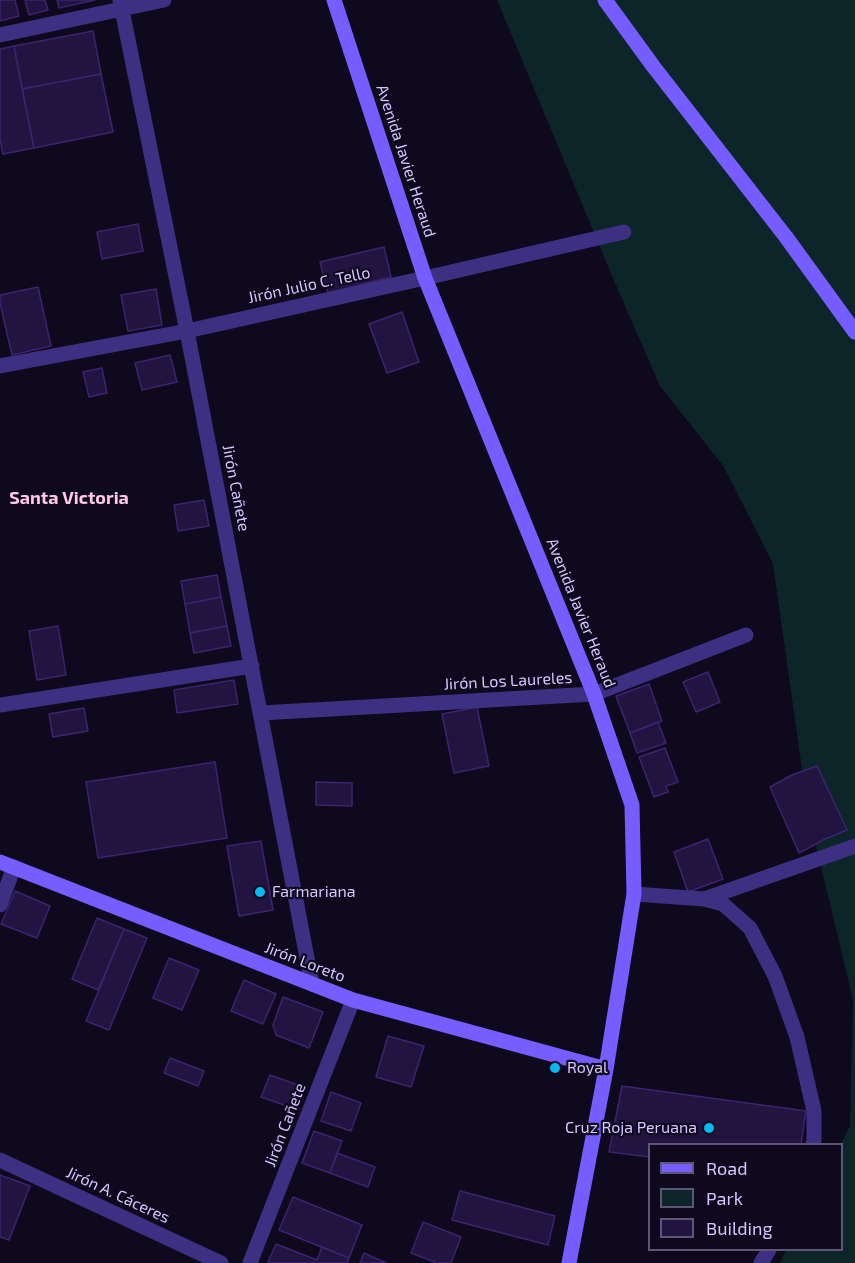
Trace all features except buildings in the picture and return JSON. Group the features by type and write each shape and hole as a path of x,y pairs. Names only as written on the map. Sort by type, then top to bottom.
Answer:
{"main road":[{"name":"Avenida Javier Heraud","path":"334,0 425,278 594,694 632,804 634,894 573,1261"},
{"path":"605,0 653,66 786,237 855,332"},
{"name":"Jirón Loreto","path":"7,864 353,1000 606,1069"}],"street":[{"path":"0,35 121,4 164,0"},
{"name":"Jirón Cañete","path":"121,4 187,331 312,984"},
{"name":"Jirón Julio C. Tello","path":"0,366 187,331 624,231"},
{"name":"Jirón Los Laureles","path":"261,713 594,694 746,635"},
{"path":"0,705 252,666"},
{"path":"704,899 855,846"},
{"path":"0,905 7,864"},
{"path":"634,894 704,899 723,904 750,928 775,976 797,1037 814,1111 813,1143"},
{"name":"Jirón Cañete","path":"250,1263 353,1000"},
{"name":"Jirón A. Cáceres","path":"0,1160 221,1263"}],"green space":[{"path":"497,0 855,0 855,1263 780,1263 786,1251 843,1251 842,1143 850,1126 853,1000 808,812 773,564 724,467 660,386"}],"place":[{"name":"Farmariana","path":"260,892"},
{"name":"Royal","path":"555,1068"},
{"name":"Cruz Roja Peruana","path":"709,1128"}],"district":[{"name":"Santa Victoria","path":"69,498"}]}
